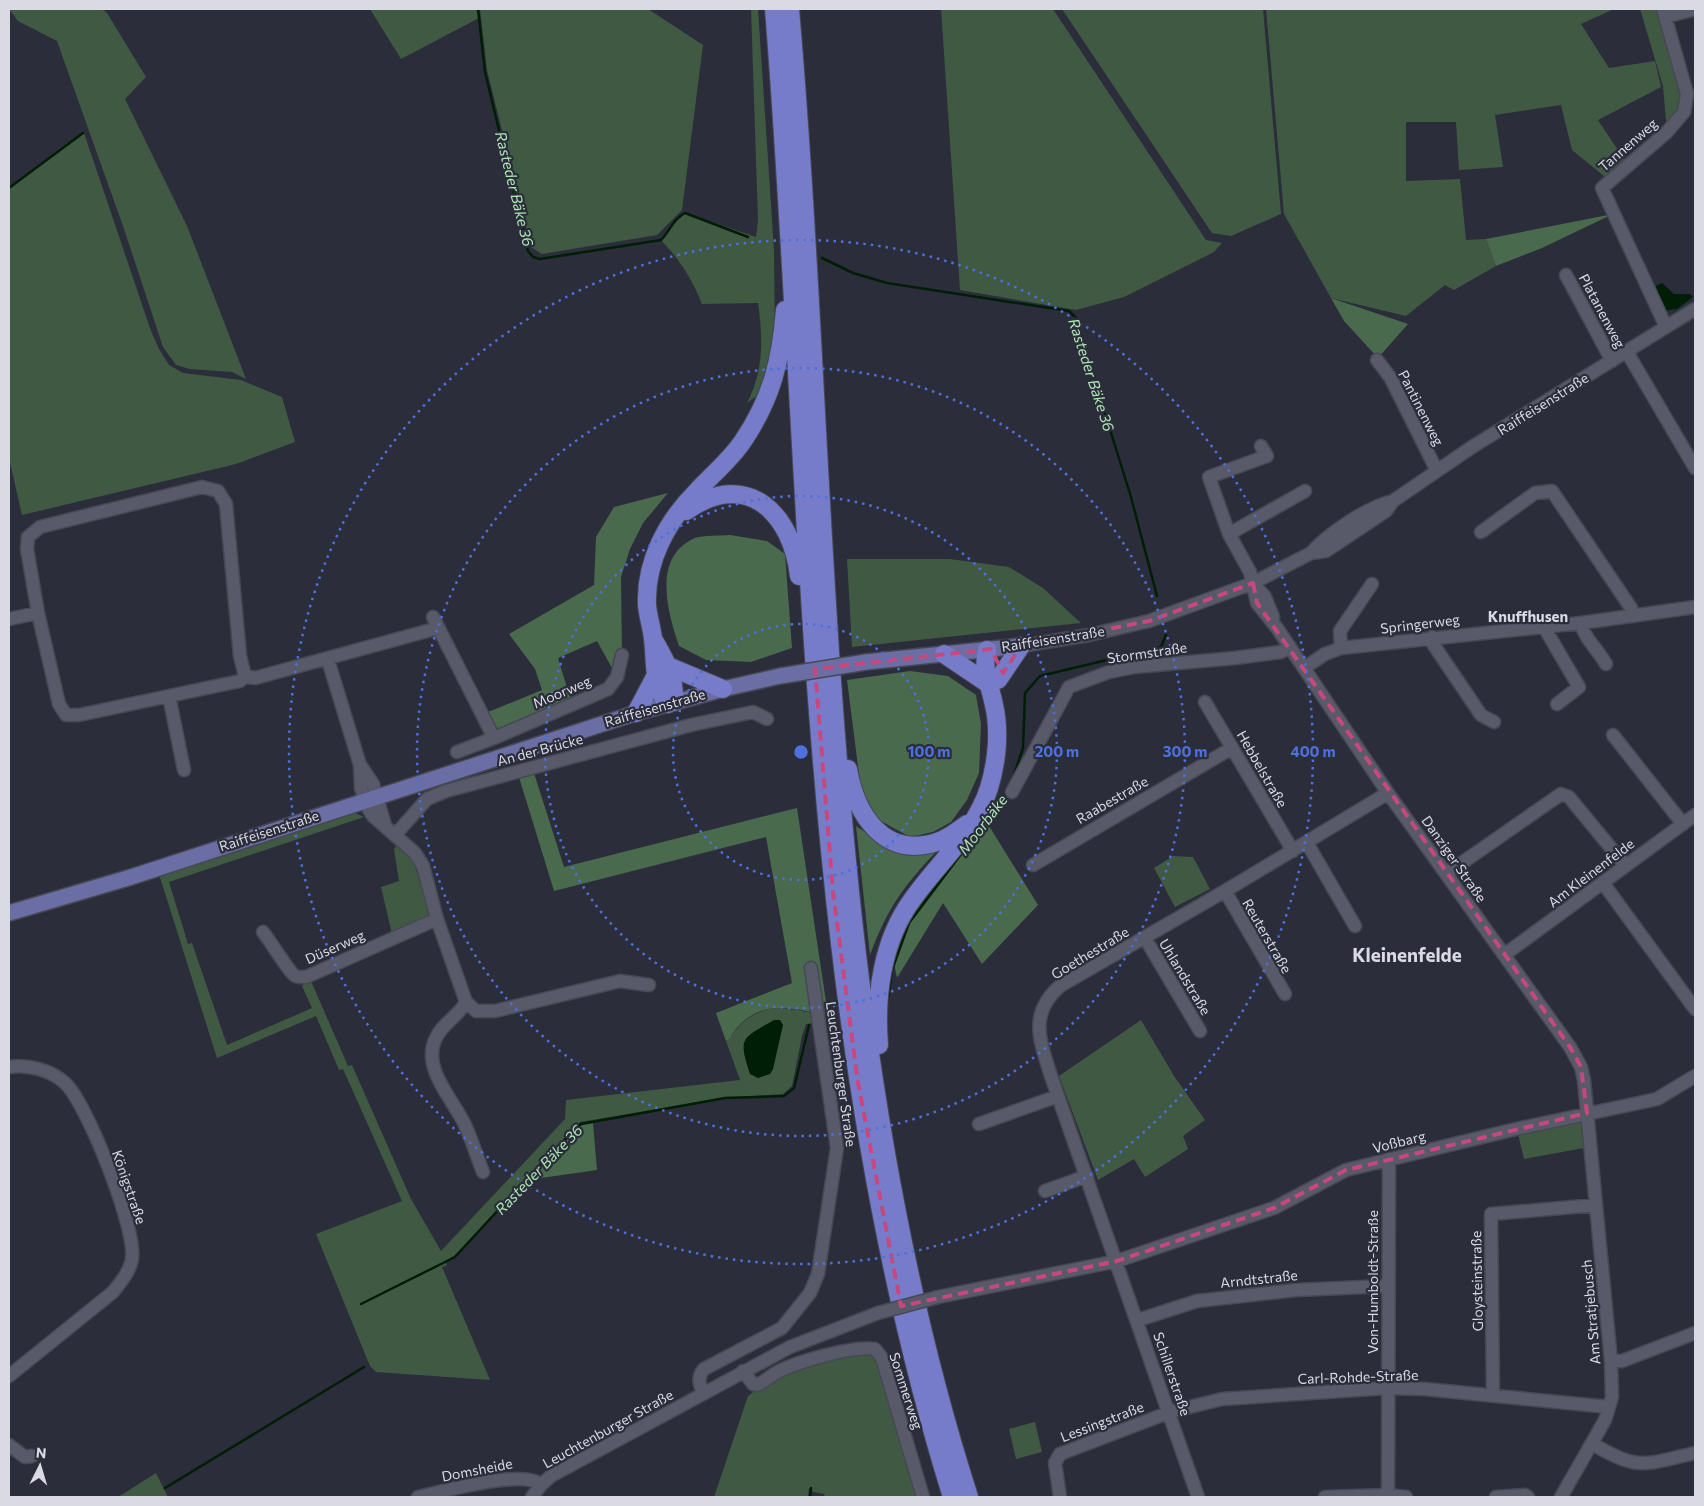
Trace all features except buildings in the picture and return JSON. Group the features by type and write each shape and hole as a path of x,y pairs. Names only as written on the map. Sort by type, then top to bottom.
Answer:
{"highway":[{"path":"774,9 824,682 843,821 860,985 892,1187 923,1332 969,1497"},
{"path":"790,9 804,197 833,892 858,1083 876,1190 899,1301 952,1497"},
{"path":"670,703 662,697 662,672 647,606 649,571 656,551 676,518 690,498 742,443 770,393 783,337 786,289 781,213 788,198"},
{"path":"676,518 704,500 732,494 758,501 777,516 788,532 794,548 807,651 824,682 841,700 846,758 854,797 861,811 877,832 899,843 924,845 938,842 973,820"},
{"path":"993,682 1021,646"},
{"path":"892,1187 897,1168 885,1100 878,1031 878,997 882,969 898,922 911,900 960,841 988,789 996,753 993,682 985,659 989,650"},
{"path":"944,654 993,682"},
{"path":"662,672 723,689"},
{"path":"636,713 662,672"}],"main road":[{"name":"Raiffeisenstraße","path":"9,913 119,881 636,713 723,689 780,676 866,662 1021,646"}],"street":[{"path":"1664,13 1695,9"},
{"name":"Tannenweg","path":"1664,13 1686,94 1684,112 1667,132 1602,188 1666,327"},
{"name":"Platanenweg","path":"1566,275 1612,361"},
{"name":"Raiffeisenstraße","path":"1021,646 1089,635 1140,623 1253,584 1310,553 1326,551 1386,511 1393,501 1437,471 1695,309"},
{"path":"1627,352 1695,468"},
{"name":"Pantinenweg","path":"1377,360 1390,377 1437,471"},
{"name":"Danziger Straße","path":"1261,446 1266,456 1209,477 1230,534 1253,584 1257,603 1277,628 1388,793 1576,1056 1584,1080 1588,1113"},
{"path":"202,488 218,491 226,504 240,656 245,676 240,681 79,715 66,715 59,704 38,613 27,549 28,537 40,527 202,488"},
{"path":"1230,534 1306,491"},
{"path":"1481,532 1535,493 1552,491 1631,608 1633,616"},
{"path":"1341,648 1340,631 1372,584"},
{"name":"Springerweg","path":"1304,668 1325,654 1341,648 1544,627 1695,607"},
{"path":"9,619 38,613"},
{"path":"245,676 255,678 328,660 436,622 494,738"},
{"path":"1581,622 1584,637 1598,650 1606,664"},
{"path":"1544,627 1579,687 1557,704"},
{"path":"1432,638 1433,644 1480,715 1494,722"},
{"name":"Stormstraße","path":"1012,792 1070,687 1101,674 1126,669 1281,652 1290,647"},
{"name":"Moorweg","path":"457,752 608,689 617,677 622,655"},
{"path":"328,660 360,765 373,784 371,798 384,825 415,853 423,866 437,919 466,1002 476,1011 495,1011 620,981 648,984"},
{"path":"169,696 184,770"},
{"name":"Hebbelstraße","path":"1205,702 1293,851"},
{"name":"An der Brücke","path":"395,835 427,799 446,790 691,725 753,712 767,719"},
{"path":"1613,735 1683,824"},
{"name":"Raabestraße","path":"1033,865 1232,748"},
{"name":"Goethestraße","path":"1117,1261 1040,1041 1040,1015 1045,1004 1060,986 1307,843 1388,793"},
{"path":"1446,874 1561,794 1570,797 1625,865"},
{"name":"Am Kleinenfelde","path":"1504,955 1695,815"},
{"path":"1307,843 1355,926"},
{"path":"1603,883 1695,1010"},
{"name":"Reuterstraße","path":"1225,891 1285,994"},
{"name":"Düserweg","path":"262,932 282,957 292,974 299,978 306,977 437,919"},
{"name":"Uhlandstraße","path":"1145,938 1200,1031"},
{"name":"Leuchtenburger Straße","path":"704,1393 700,1381 700,1373 704,1369 782,1328 810,1293 818,1274 837,1148 811,968"},
{"path":"466,1002 462,1010 437,1034 433,1043 432,1055 436,1071 465,1124 483,1172"},
{"name":"Königstraße","path":"9,1067 34,1067 47,1072 65,1083 79,1101 126,1214 132,1258 125,1276 113,1292 9,1376"},
{"name":"Voßbarg","path":"1117,1261 1266,1210 1346,1170 1588,1113 1657,1099 1695,1076"},
{"path":"979,1124 1058,1096"},
{"name":"Am Stratjebusch","path":"1561,1497 1593,1444 1609,1407 1611,1361 1588,1113"},
{"name":"Von-Humboldt-Straße","path":"1388,1495 1387,1286 1389,1159"},
{"path":"1044,1191 1088,1176"},
{"name":"Gloysteinstraße","path":"1493,1394 1491,1214 1596,1205"},
{"name":"Leuchtenburger Straße","path":"532,1497 541,1484 564,1468 790,1347 878,1313 938,1297 1117,1261"},
{"name":"Schillerstraße","path":"1117,1261 1170,1412 1196,1496"},
{"name":"Arndtstraße","path":"1138,1320 1197,1301 1296,1290 1387,1286"},
{"path":"1611,1361 1622,1361 1695,1332"},
{"name":"Sommerweg","path":"743,1371 753,1384 757,1385 774,1374 821,1357 864,1347 874,1348 882,1358 923,1497"},
{"name":"Carl-Rohde-Straße","path":"1170,1412 1222,1399 1387,1388 1493,1394 1609,1407"},
{"name":"Lessingstraße","path":"1060,1497 1055,1468 1057,1456 1066,1450 1170,1412"},
{"path":"1593,1444 1628,1463 1649,1464 1695,1453"},
{"path":"9,1445 25,1456 32,1456"},
{"name":"Domsheide","path":"418,1497 505,1478 529,1478 541,1484"},
{"path":"1325,1497 1388,1495 1406,1497"},
{"path":"1496,1497 1528,1497"}],"highlighted area":[{"path":"1253,583 1257,603 1570,1047 1581,1067 1587,1113 1346,1170 1274,1208 1117,1261 901,1306 858,1083 833,892 815,669 991,649 1003,673 1021,646 1149,621"}],"shaded area":[{"path":"9,9 102,9 107,13 146,77 125,99 187,226 246,379 232,372 190,369 176,365 163,347 124,229 57,41 18,21"},
{"path":"370,9 478,9 479,18 401,59"},
{"path":"480,9 648,9 703,45 682,210 657,235 542,254 531,247 487,70"},
{"path":"751,9 758,9 774,250 775,350 762,392 747,403 757,379 761,354 758,303 702,304 685,270 661,240 677,218 685,213 756,237 758,220"},
{"path":"941,9 1053,9 1206,240 1222,243 1214,252 1124,297 1076,310 960,290"},
{"path":"1062,9 1263,9 1281,214 1231,236 1212,233"},
{"path":"1266,9 1614,9 1581,24 1609,68 1655,61 1661,87 1598,120 1628,165 1610,181 1572,150 1561,105 1495,115 1503,167 1459,170 1456,122 1406,122 1406,181 1460,179 1466,240 1486,239 1496,266 1454,290 1445,285 1406,316 1331,298 1284,214"},
{"path":"1640,9 1670,9 1665,17 1687,94 1667,132 1663,86"},
{"path":"84,133 151,331 169,365 183,373 241,380 282,397 295,442 236,464 22,515 9,458 9,188"},
{"path":"1613,214 1542,248 1496,266 1486,239"},
{"path":"1662,283 1674,294 1690,294 1693,297 1677,309 1663,311 1652,288"},
{"path":"1331,298 1408,324 1378,358 1344,321"},
{"path":"668,493 643,523 630,549 621,577 622,655 617,677 597,641 558,658 572,704 494,738 481,715 542,690 535,669 509,634 594,585 596,537 614,507"},
{"path":"730,535 767,541 785,554 792,648 751,662 706,660 679,646 671,618 666,587 672,558 681,547 695,538"},
{"path":"847,559 950,559 1009,567 1043,588 1081,623 852,647"},
{"path":"910,671 948,676 976,695 981,724 979,773 967,800 951,822 933,832 910,837 879,820 867,803 860,782 847,680"},
{"path":"533,770 564,867 797,808 828,1015 783,1008 763,1010 743,1022 730,1039 726,1041 716,1013 792,983 766,837 554,891 518,774"},
{"path":"351,811 364,817 169,882 188,944 192,943 227,1045 312,1008 302,986 306,982 311,981 348,1066 352,1065 411,1199 441,1251 565,1119 566,1100 740,1080 726,1041 730,1039 743,1022 763,1011 778,1008 814,1013 815,1023 806,1024 802,1036 792,1086 783,1094 725,1098 580,1122 454,1256 445,1261 447,1265 442,1267 490,1380 376,1372 370,1366 316,1234 402,1201 343,1069 339,1070 316,1016 217,1058 159,874"},
{"path":"986,821 1038,905 982,964 943,903 897,978 894,963 909,923"},
{"path":"856,826 874,838 937,851 915,875 890,911 870,955"},
{"path":"397,845 412,858 431,910 426,920 392,934 381,887 399,881 394,849"},
{"path":"1173,856 1193,857 1210,889 1175,907 1154,868"},
{"path":"774,1020 780,1020 783,1025 773,1069 770,1074 758,1078 750,1074 744,1053 745,1040 755,1031"},
{"path":"1141,1020 1174,1076 1205,1120 1183,1136 1188,1149 1145,1177 1134,1159 1098,1180 1059,1076"},
{"path":"1579,1120 1584,1148 1524,1159 1518,1134"},
{"path":"593,1123 597,1170 541,1178 529,1184 527,1182 581,1125"},
{"path":"861,1349 875,1353 920,1497 823,1497 825,1494 813,1492 809,1488 808,1497 714,1497 748,1396 774,1376"},
{"path":"1035,1422 1042,1452 1016,1459 1009,1429"},
{"path":"156,1473 168,1497 117,1497 123,1494"}],"waterway":[{"name":"Rasteder Bäke 36","path":"478,9 485,72 528,251 533,257 540,259 661,240 677,218 685,213 748,237"},
{"path":"9,188 83,133"},
{"name":"Rasteder Bäke 36","path":"822,258 853,273 887,283 1069,311 1075,317 1131,497 1157,596"},
{"name":"Moorbäke","path":"1014,775 1023,748 1025,693 1040,676 1161,647 1166,635"},
{"name":"Moorbäke","path":"887,1005 892,970 909,923 1008,792"},
{"name":"Rasteder Bäke 36","path":"361,1304 455,1257 548,1156 581,1124 725,1098 784,1096 794,1088 809,1025"},
{"path":"165,1488 364,1367"},
{"path":"810,1497 811,1488"}],"district":[{"name":"Knuffhusen","path":"1528,617"},
{"name":"Kleinenfelde","path":"1407,955"}]}
